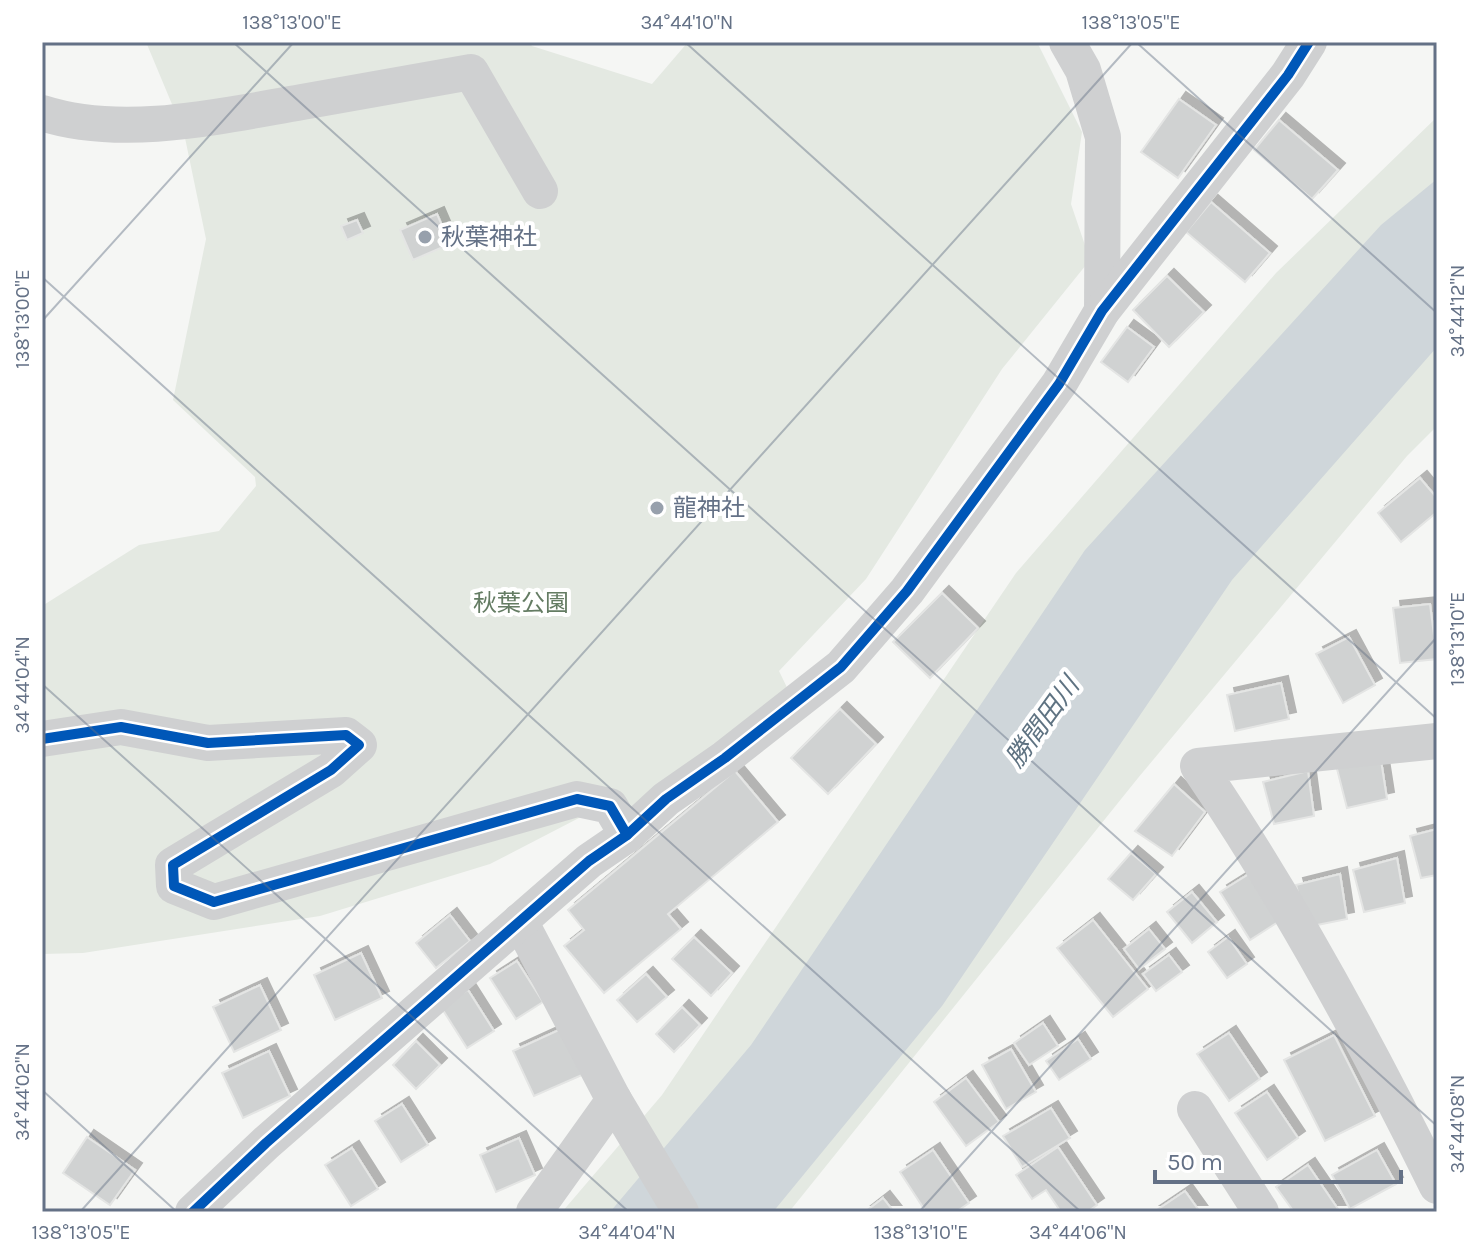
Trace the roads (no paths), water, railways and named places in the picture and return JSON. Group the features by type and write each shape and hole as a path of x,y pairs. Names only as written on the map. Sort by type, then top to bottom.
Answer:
{"street":[{"path":"1067,42 1083,70 1103,137 1102,311"},
{"path":"193,1212 266,1143 589,861 627,835 666,799 725,758 841,667 907,591 1059,384 1102,311 1288,75 1309,42"},
{"path":"42,113 61,119 153,123 227,115 471,72 540,191"},
{"path":"42,739 121,727 208,743 346,735 359,745 331,770 173,865 174,886 214,902 577,799 610,806 627,835"},
{"path":"1437,741 1198,766 1254,853 1402,1115 1437,1186"},
{"path":"520,921 614,1100 681,1212"},
{"path":"534,1212 614,1100"},
{"path":"1195,1109 1261,1212"}],"water":[{"name":"勝間田川","path":"1437,179 1437,347 1232,580 942,1006 773,1212 610,1212 751,1045 1085,550 1381,225"}],"place":[{"name":"秋葉神社","path":"425,237"},
{"name":"龍神社","path":"657,508"}],"park label":[{"name":"秋葉公園","path":"521,603"}]}
